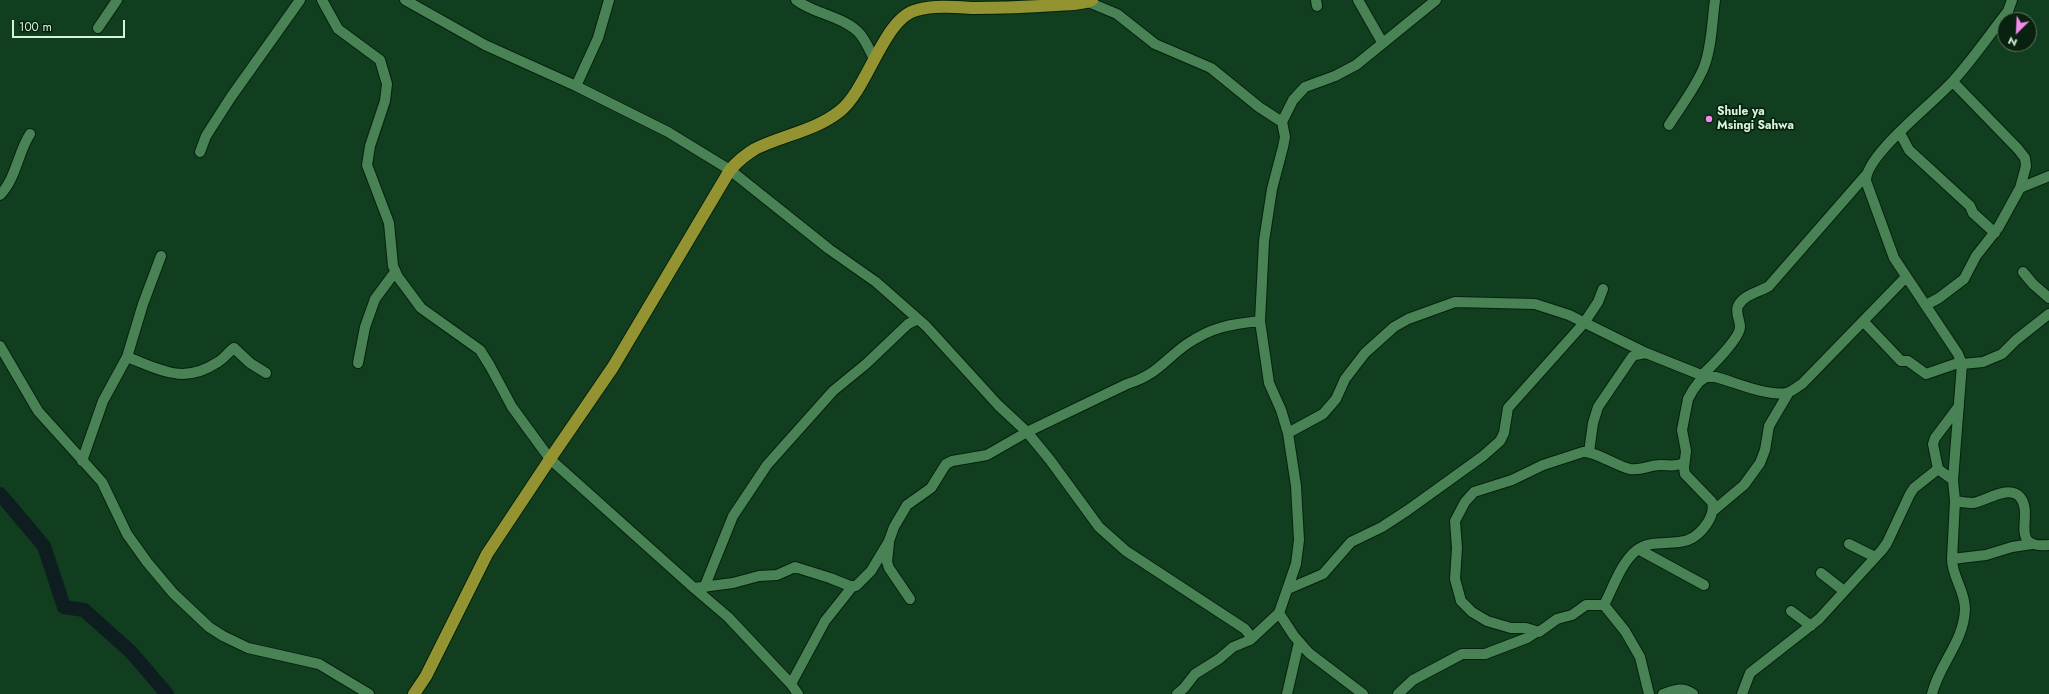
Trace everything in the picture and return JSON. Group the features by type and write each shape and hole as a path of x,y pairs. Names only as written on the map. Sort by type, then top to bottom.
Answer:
{"main road":[{"path":"414,694 426,676 487,554 613,368 730,170 740,160 756,149 815,127 841,110 861,87 874,58 899,20 910,12 918,9 940,7 1022,8 1090,1"}],"street":[{"path":"98,28 117,0"},
{"path":"200,152 206,136 231,97 300,0"},
{"path":"322,0 338,29 380,60 387,84 385,100 370,146 367,165 388,223 395,272 421,308 480,350 512,406 550,459 699,588 736,624 791,684 798,694"},
{"path":"405,0 485,45 576,86 668,132 730,170 829,249 876,282 918,319 998,404 1027,432 1050,460 1099,527 1115,542 1195,598 1245,629 1252,638"},
{"path":"576,86 598,38 609,0"},
{"path":"796,0 811,10 852,26 861,34 874,58"},
{"path":"1358,0 1382,42"},
{"path":"1177,694 1195,674 1219,659 1233,647 1252,638 1279,613 1295,570 1299,540 1296,486 1288,433 1282,410 1269,383 1260,321 1264,241 1272,189 1284,142 1282,122 1293,100 1305,88 1346,71 1436,0"},
{"path":"1669,125 1688,96 1704,66 1712,29 1715,0"},
{"path":"1713,512 1712,502 1687,477 1684,463 1686,451 1682,423 1688,399 1699,382 1737,336 1740,326 1737,310 1738,305 1750,295 1769,286 1866,175 1871,164 1900,133 1953,82 2008,11 2012,0"},
{"path":"1090,1 1117,14 1155,44 1211,68 1262,110 1282,122"},
{"path":"1926,305 1940,298 1961,282 1967,275 1976,256 1995,233 2020,188 2026,166 2025,158 2018,148 1953,82"},
{"path":"1900,133 1909,150 1970,206 1973,213 1995,233"},
{"path":"0,195 10,182 21,150 30,134"},
{"path":"1866,175 1866,181 1894,258 1958,354 1961,363 1953,480 1955,501 1952,568 1965,599 1963,625 1932,694"},
{"path":"2020,188 2049,176"},
{"path":"82,461 103,401 128,357 143,304 161,256"},
{"path":"358,363 365,327 375,299 395,272"},
{"path":"2023,272 2033,284 2049,298"},
{"path":"1288,433 1323,414 1336,399 1345,378 1365,353 1394,327 1408,319 1445,305 1467,302 1535,304 1584,323 1646,353 1704,376 1730,380 1770,393 1781,394 1789,392 1802,384 1864,322 1906,277"},
{"path":"1288,589 1323,574 1351,542 1382,527 1408,510 1483,456 1500,441 1504,433 1508,408 1584,323 1598,302 1603,289"},
{"path":"1864,322 1901,361 1910,362 1923,373 1933,373 1961,363 1984,362 2002,354 2016,340 2049,314"},
{"path":"699,588 734,516 767,465 833,391 866,364 908,324 918,319"},
{"path":"791,684 825,621 852,587 856,586 871,571 889,541 894,527 907,505 931,488 946,464 952,461 987,455 1027,432 1127,384 1142,380 1154,373 1187,344 1207,332 1219,327 1260,321"},
{"path":"0,346 38,411 102,482 128,534 146,562 173,593 209,627 223,636 248,648 319,664 368,694"},
{"path":"128,357 165,372 186,375 220,361 234,348 250,363 266,373"},
{"path":"1589,452 1593,423 1600,403 1632,357 1646,353"},
{"path":"1604,605 1626,564 1638,549 1653,544 1687,540 1709,521 1713,512 1744,485 1760,463 1765,450 1769,426 1789,392"},
{"path":"1953,480 1938,469 1933,444 1935,438 1959,406"},
{"path":"1604,605 1586,605 1572,615 1557,619 1542,632 1536,632 1526,628 1511,628 1487,621 1472,612 1461,600 1455,579 1457,548 1455,521 1465,502 1474,492 1512,480 1543,465 1576,454 1589,452 1612,463 1631,469 1640,470 1660,465 1674,467 1684,463"},
{"path":"1742,694 1750,673 1812,626 1875,557 1887,543 1914,488 1938,469"},
{"path":"1955,501 1972,503 2002,493 2017,494 2021,498 2023,504 2026,537 2032,544"},
{"path":"889,541 889,568 910,599"},
{"path":"1849,544 1875,557"},
{"path":"1952,559 1986,554 2012,546 2032,544 2038,546 2049,545"},
{"path":"1638,549 1704,586"},
{"path":"699,588 759,576 777,575 795,567 850,586 856,586"},
{"path":"1820,573 1844,591"},
{"path":"1604,605 1625,631 1640,657 1649,694"},
{"path":"1791,611 1812,626"},
{"path":"1279,613 1299,642 1309,653 1363,694"},
{"path":"1398,694 1413,680 1462,654 1485,654 1527,638 1536,632"},
{"path":"1287,694 1299,642"},
{"path":"1663,694 1676,689 1684,689 1693,694"}],"waterway":[{"path":"0,494 44,546 64,607 84,610 131,652 167,694"}],"place":[{"name":"Shule ya Msingi Sahwa","path":"1709,119"}]}
